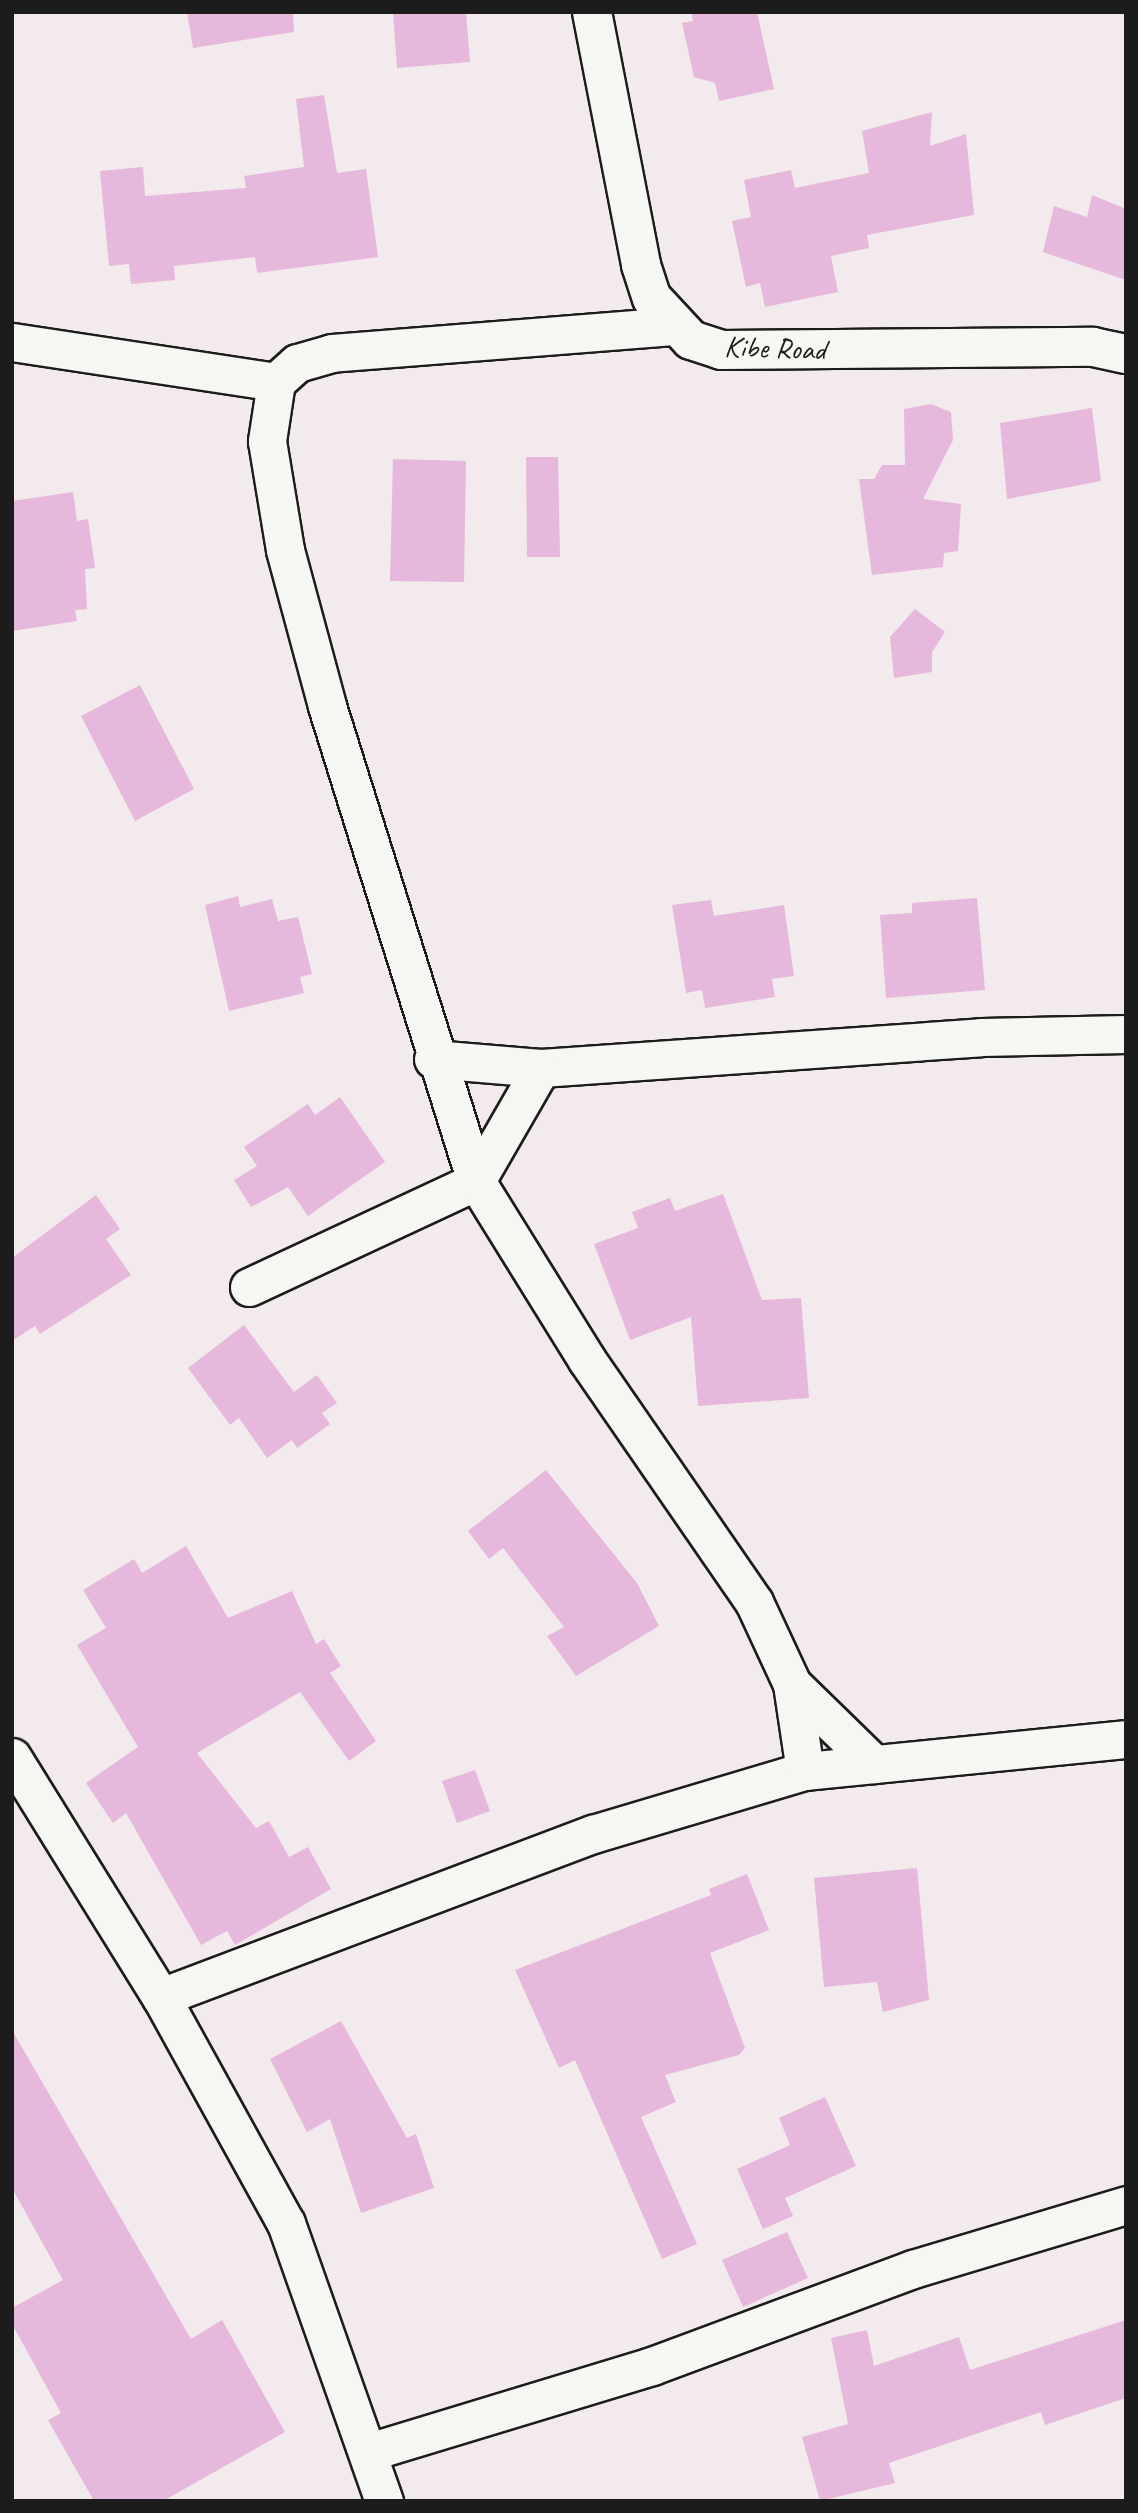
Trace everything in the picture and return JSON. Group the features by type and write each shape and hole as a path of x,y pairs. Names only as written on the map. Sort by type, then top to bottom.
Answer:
{"street":[{"name":"Kibe Road","path":"592,12 641,265 652,299 673,326 721,350 1093,347 1126,354"},
{"path":"673,326 332,353 297,363 276,382 267,441 285,550 433,1059 476,1181 587,1360 729,1557 792,1684 805,1772"},
{"path":"12,342 276,382"},
{"path":"433,1059 541,1068 981,1037 1126,1034"},
{"path":"249,1287 476,1181 541,1068"},
{"path":"792,1684 874,1764"},
{"path":"160,1997 593,1834 805,1772 1126,1739"},
{"path":"12,1757 160,1997 286,2223 372,2451 384,2501"},
{"path":"372,2451 652,2366 913,2269 1126,2205"}],"building":[{"path":"187,12 293,12 294,32 193,48"},
{"path":"393,12 466,12 470,62 397,68"},
{"path":"691,12 757,12 774,89 719,101 715,83 694,77 682,23 693,21"},
{"path":"324,95 337,173 366,169 378,257 257,273 255,257 174,266 175,280 131,284 129,264 109,266 100,171 143,167 145,196 246,188 244,176 304,167 296,99"},
{"path":"932,112 930,146 966,134 974,215 867,235 869,248 831,256 838,292 765,307 760,283 746,287 732,221 751,217 744,180 791,170 795,188 869,173 862,131"},
{"path":"1092,195 1126,209 1126,280 1043,252 1054,206 1087,217"},
{"path":"931,404 951,412 953,440 923,499 961,504 958,551 944,553 943,567 872,575 859,479 874,479 882,465 905,465 904,409"},
{"path":"1092,408 1101,481 1007,499 1000,423"},
{"path":"526,457 558,457 560,557 527,557"},
{"path":"393,459 466,461 464,582 390,581"},
{"path":"73,492 77,521 88,519 95,568 85,569 87,609 75,610 77,621 12,631 12,501"},
{"path":"915,609 945,632 932,652 932,672 894,678 890,637"},
{"path":"140,685 194,789 135,821 81,716"},
{"path":"238,896 240,907 272,899 278,921 298,917 312,974 300,977 304,993 229,1011 205,905"},
{"path":"977,898 985,990 886,998 880,915 912,913 912,903"},
{"path":"711,900 714,916 784,905 794,976 772,979 775,997 705,1008 702,990 686,993 672,905"},
{"path":"340,1097 385,1162 308,1216 288,1187 251,1207 234,1180 257,1166 244,1147 308,1104 315,1115"},
{"path":"723,1194 762,1300 801,1298 809,1398 698,1406 691,1317 630,1340 594,1244 638,1228 632,1212 670,1198 675,1211"},
{"path":"96,1195 120,1229 106,1239 131,1275 40,1334 35,1326 12,1341 12,1258"},
{"path":"244,1325 294,1392 317,1375 337,1403 322,1413 330,1424 297,1448 292,1440 267,1458 239,1418 230,1425 188,1368"},
{"path":"546,1470 637,1583 659,1626 576,1676 547,1636 564,1627 503,1548 489,1559 468,1531"},
{"path":"186,1546 228,1618 292,1591 316,1644 324,1639 341,1666 330,1673 376,1741 349,1761 300,1692 197,1753 256,1828 269,1821 289,1857 308,1847 331,1889 235,1945 227,1931 201,1945 126,1813 113,1823 86,1783 138,1747 77,1645 106,1628 83,1590 134,1559 142,1573"},
{"path":"475,1770 490,1811 457,1823 442,1781"},
{"path":"917,1868 929,2000 883,2012 877,1982 824,1987 814,1878"},
{"path":"747,1874 769,1930 710,1953 745,2048 739,2055 665,2075 676,2102 641,2117 697,2244 662,2259 575,2060 559,2068 515,1970 711,1895 709,1889"},
{"path":"341,2021 407,2138 416,2134 434,2188 361,2213 330,2119 307,2132 270,2059"},
{"path":"12,2030 191,2339 222,2320 285,2432 163,2501 94,2501 48,2420 61,2413 12,2324 12,2308 63,2280 12,2188"},
{"path":"825,2097 856,2166 785,2198 793,2216 763,2229 737,2169 790,2145 779,2118"},
{"path":"787,2232 808,2278 743,2307 722,2260"},
{"path":"1126,2320 1126,2398 1045,2425 1041,2412 889,2463 895,2483 820,2501 802,2437 848,2424 831,2338 867,2330 874,2366 959,2337 970,2370"}]}
